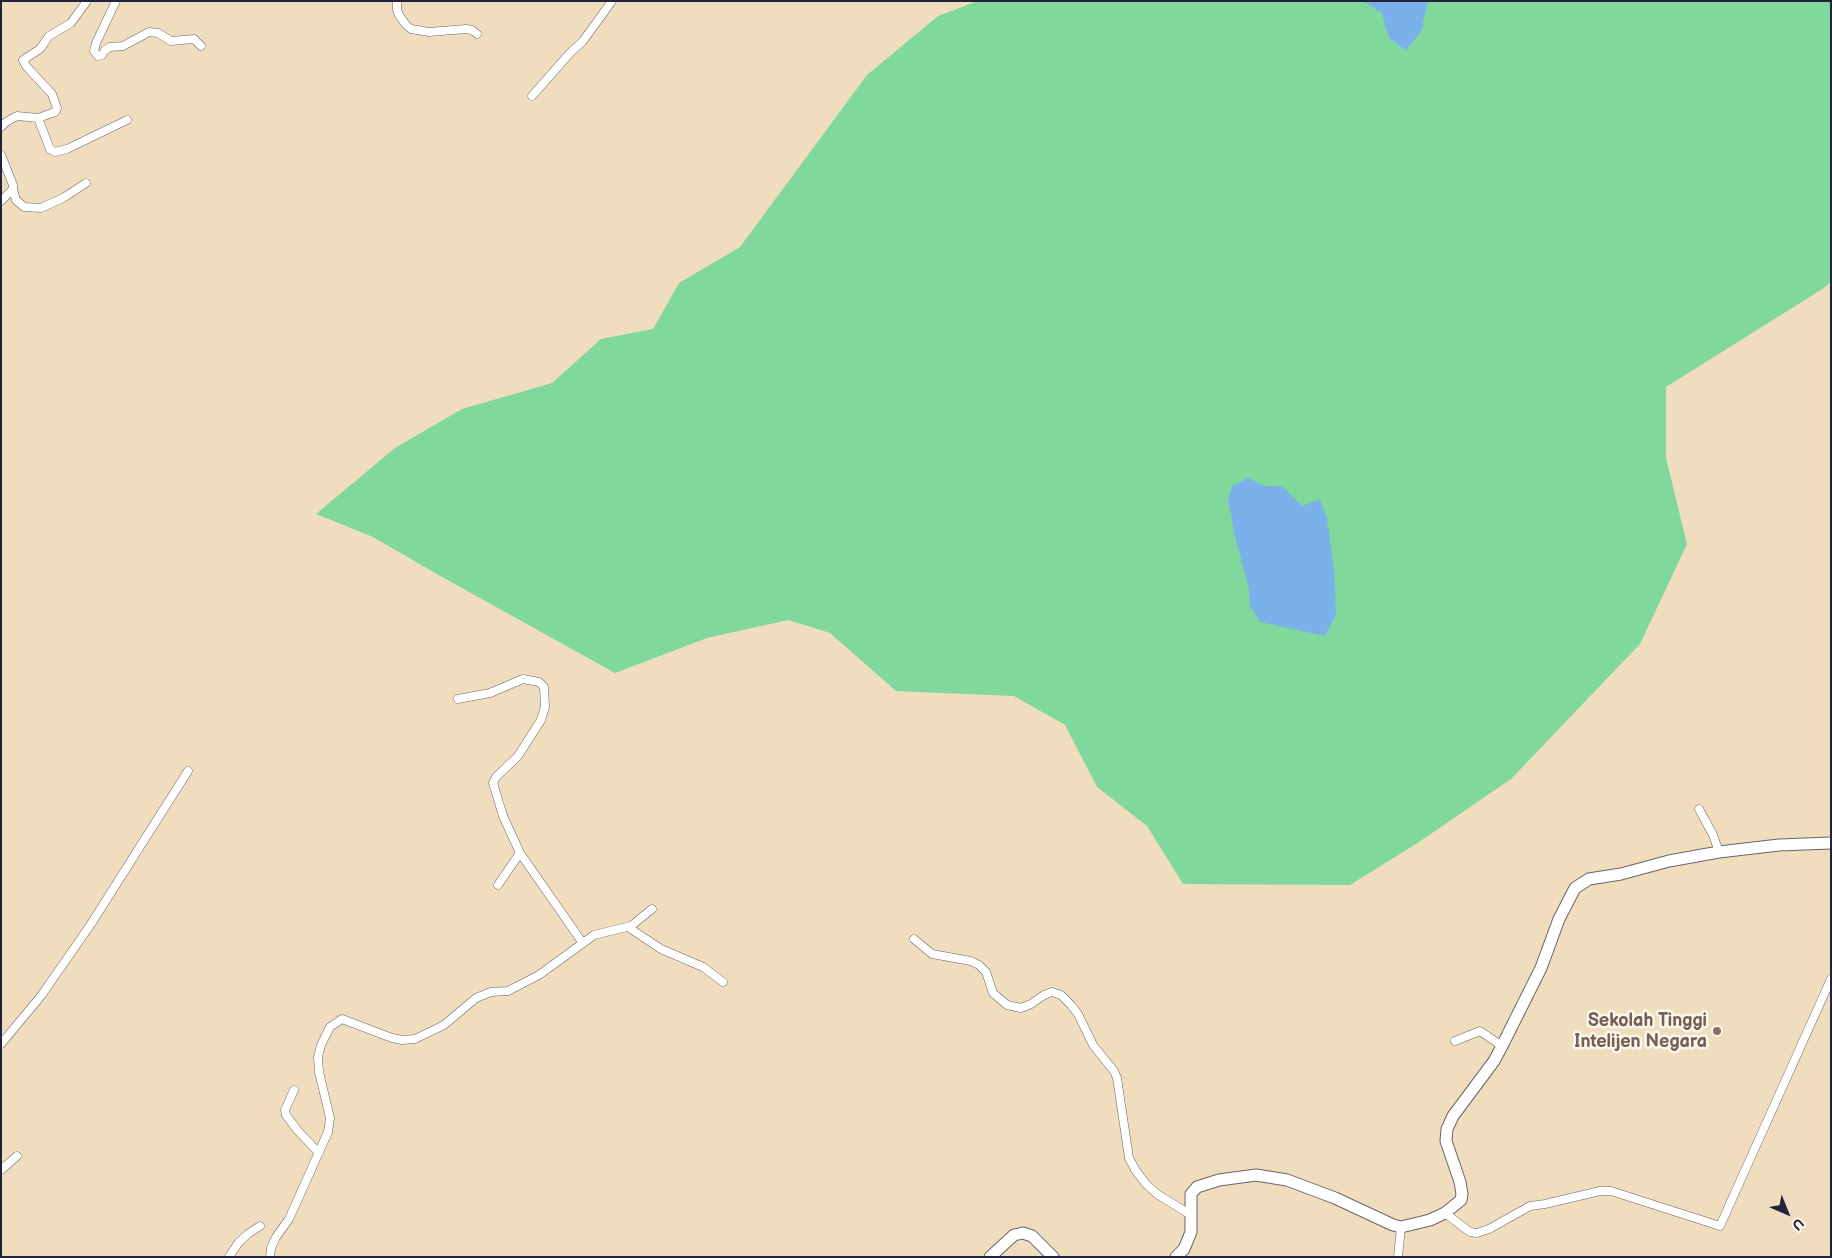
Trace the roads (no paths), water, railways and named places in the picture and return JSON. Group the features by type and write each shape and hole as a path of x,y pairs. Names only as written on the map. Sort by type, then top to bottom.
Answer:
{"street":[{"path":"1,128 6,122 17,116 38,118 55,112 55,100 46,86 26,66 23,60 40,49 49,36 71,23 87,1"},
{"path":"116,1 96,42 94,51 98,56 102,55 110,47 123,46 149,32 158,33 171,41 194,40 201,46"},
{"path":"397,1 399,15 411,29 429,32 466,29 472,30 477,34"},
{"path":"532,96 583,41 612,1"},
{"path":"38,118 50,149 55,152 67,149 127,120"},
{"path":"1,155 13,185 16,200 24,207 41,208 63,198 86,183"},
{"path":"1,200 13,188"},
{"path":"458,699 490,693 523,679 539,682 544,687 545,707 541,720 518,756 496,777 493,783 503,816 520,853 582,942"},
{"path":"1,1044 41,996 91,924 188,771"},
{"path":"1699,809 1713,835 1719,852"},
{"path":"1176,1257 1184,1249 1191,1232 1191,1194 1199,1186 1219,1180 1244,1176 1264,1176 1296,1182 1401,1227 1430,1220 1445,1213 1461,1200 1462,1194 1460,1182 1446,1141 1447,1129 1453,1116 1494,1061 1502,1046 1541,968 1559,919 1575,888 1589,880 1670,861 1719,852 1779,845 1831,843"},
{"path":"498,884 520,853"},
{"path":"270,1257 271,1248 276,1237 289,1219 328,1132 330,1118 319,1072 318,1057 321,1045 330,1027 342,1020 397,1039 415,1039 444,1025 476,998 491,992 508,991 539,975 594,935 628,927 652,910"},
{"path":"628,927 661,949 703,967 723,982"},
{"path":"914,939 932,954 971,961 979,965 986,972 993,993 1007,1005 1022,1008 1052,992 1061,995 1078,1014 1093,1045 1114,1071 1117,1078 1129,1158 1136,1171 1157,1194 1191,1215"},
{"path":"1445,1213 1470,1232 1477,1233 1489,1229 1530,1206 1611,1190 1720,1226 1831,980"},
{"path":"1455,1041 1480,1031 1502,1046"},
{"path":"294,1090 285,1110 286,1115 319,1153"},
{"path":"1,1170 17,1156"},
{"path":"229,1257 239,1242 260,1226"},
{"path":"1398,1257 1401,1227"},
{"path":"990,1257 1014,1235 1023,1233 1032,1236 1053,1257"}],"water":[{"path":"1363,1 1428,1 1421,32 1406,50 1389,38 1382,13"},
{"path":"1248,478 1265,486 1282,486 1302,506 1320,499 1327,519 1331,546 1336,614 1325,636 1260,622 1250,606 1249,588 1236,541 1228,500 1232,486"}],"place":[{"name":"Sekolah Tinggi Intelijen Negara","path":"1717,1031"}]}
